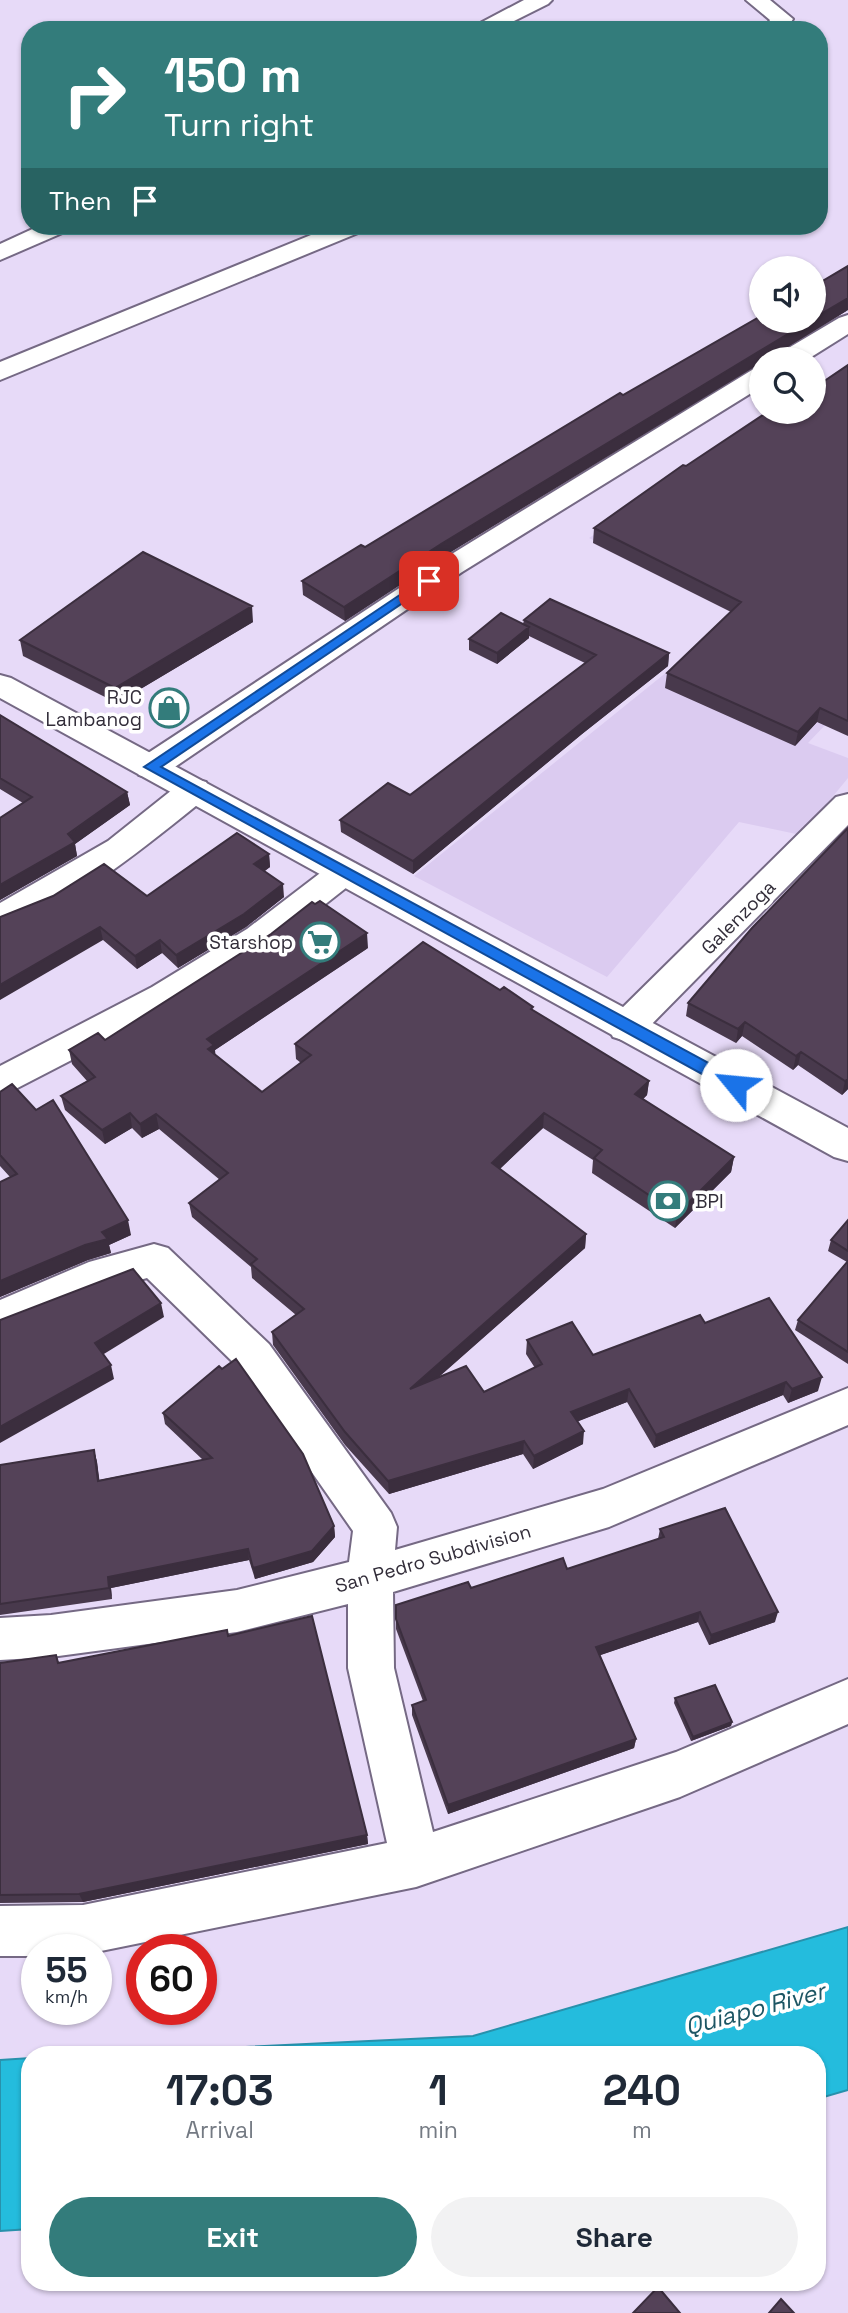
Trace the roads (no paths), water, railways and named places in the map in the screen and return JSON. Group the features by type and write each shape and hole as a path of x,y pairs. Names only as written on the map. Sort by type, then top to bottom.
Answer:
{"street":[{"path":"497,21 541,0"},
{"path":"757,0 782,19 781,21"},
{"path":"0,253 39,235"},
{"path":"0,372 332,235"},
{"path":"809,347 848,323"},
{"path":"151,767 452,566 749,383"},
{"path":"0,685 848,1146"},
{"path":"0,918 47,894 120,849 194,790"},
{"name":"Galenzoga","path":"626,1027 848,805"},
{"path":"0,1083 177,989 259,938 344,873"},
{"path":"0,1318 103,1275 154,1260 254,1356 375,1527 370,1578 372,1668 416,1862"},
{"name":"San Pedro Subdivision","path":"0,1639 51,1636 237,1611 370,1578 609,1507 848,1406"},
{"path":"0,1931 83,1930 416,1862 680,1774 848,1701"}],"water":[{"name":"Quiapo River","path":"848,1927 848,2090 826,2096 826,2046 266,2046 473,2036"},
{"path":"21,2059 21,2230 0,2231 0,2060"}],"place":[{"name":"RJC Lambanog","path":"169,708"},
{"name":"Starshop","path":"320,942"},
{"name":"BPI","path":"668,1201"}]}
